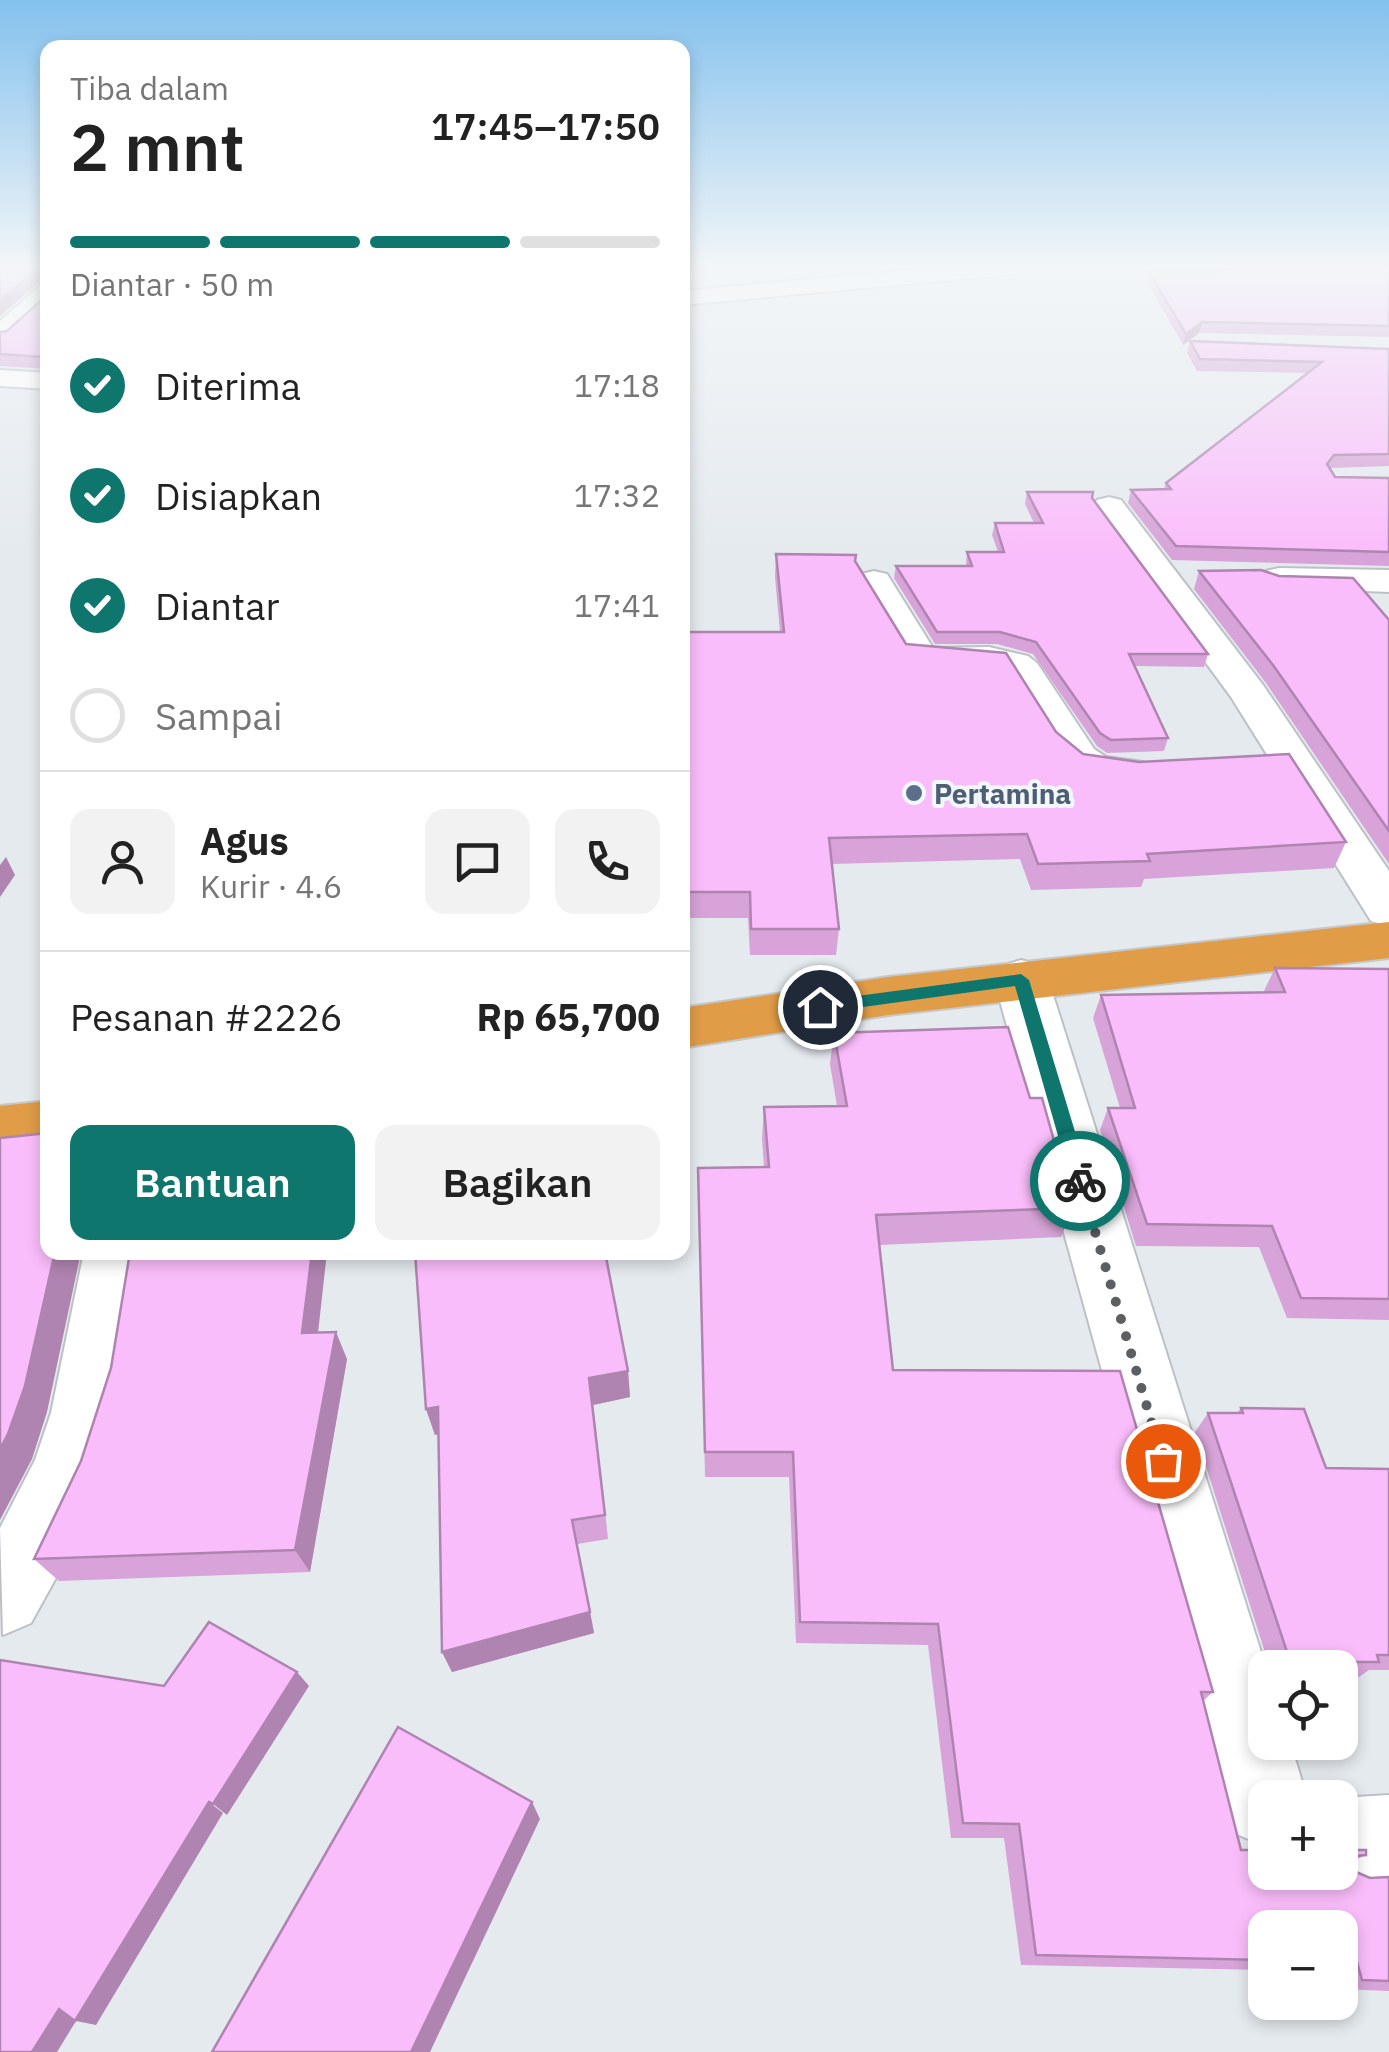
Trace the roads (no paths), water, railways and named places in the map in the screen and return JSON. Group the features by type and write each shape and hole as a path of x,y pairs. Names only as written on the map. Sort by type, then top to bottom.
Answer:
{"highway":[{"path":"690,1027 1021,980 1389,940"},
{"path":"0,1129 40,1125"}],"street":[{"path":"0,378 40,380"},
{"path":"1109,506 1181,574 1275,762 1389,908"},
{"path":"1238,573 1262,573 1273,579 1389,581"},
{"path":"874,582 920,658 938,662 1012,662 1023,671 1087,766 1122,771 1160,768"},
{"path":"1021,980 1258,1780"},
{"path":"3,1594 34,1546 82,1426 114,1260"},
{"path":"1358,1841 1389,1840"}],"place":[{"name":"Pertamina","path":"914,793"}]}
